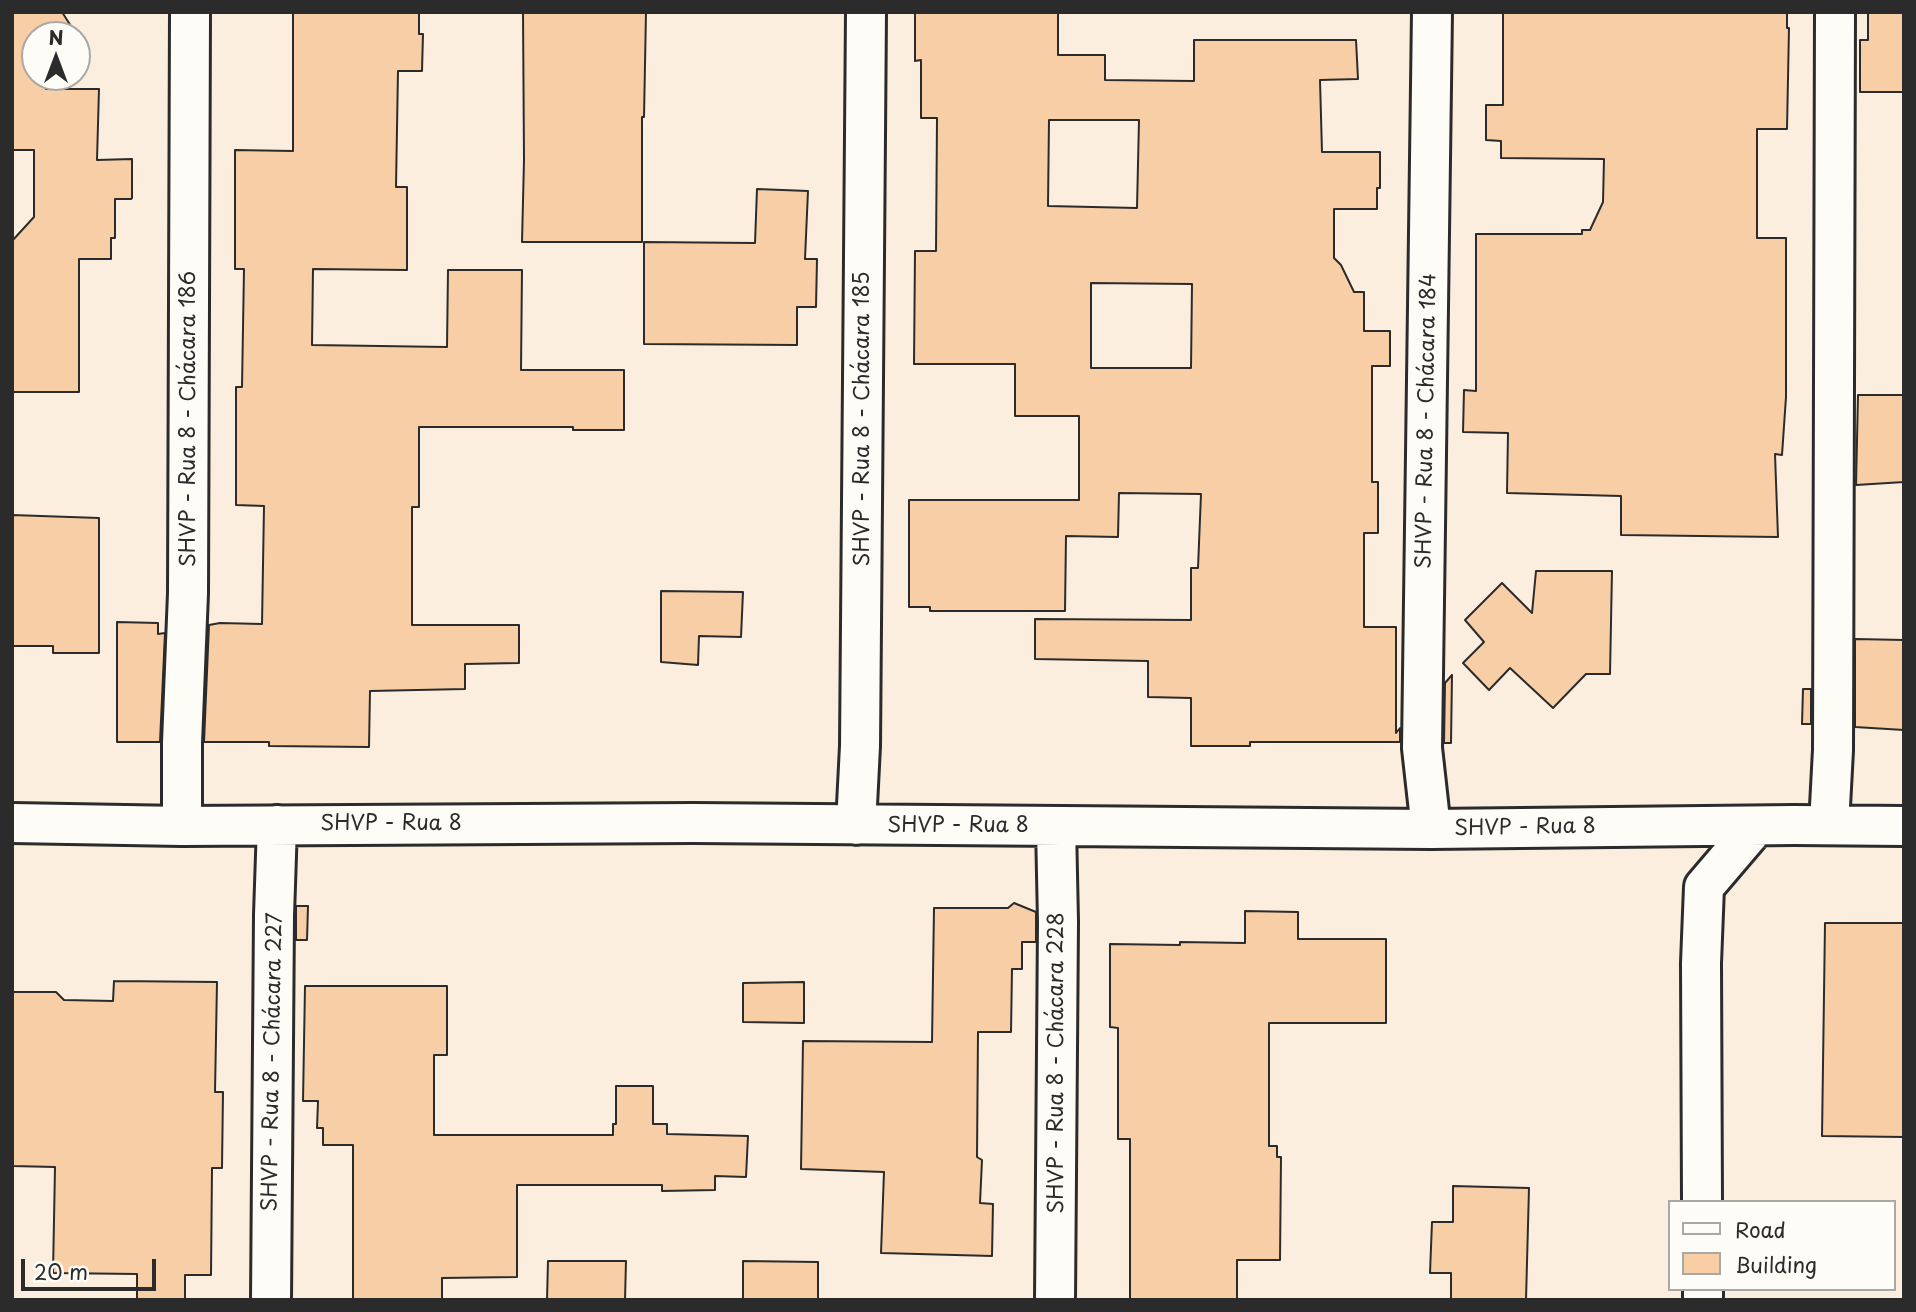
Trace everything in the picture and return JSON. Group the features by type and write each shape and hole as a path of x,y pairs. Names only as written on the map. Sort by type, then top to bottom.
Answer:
{"street":[{"name":"SHVP - Rua 8 - Chácara 186","path":"182,826 182,743 188,593 190,12"},
{"name":"SHVP - Rua 8 - Chácara 185","path":"856,825 860,746 866,12"},
{"name":"SHVP - Rua 8 - Chácara 184","path":"1431,829 1422,748 1432,12"},
{"path":"1829,825 1833,750 1835,12"},
{"name":"SHVP - Rua 8","path":"12,823 182,826 666,823 1431,829 1904,826"},
{"name":"SHVP - Rua 8 - Chácara 227","path":"271,1300 274,915 278,825"},
{"name":"SHVP - Rua 8 - Chácara 228","path":"1055,1300 1058,922 1056,826"},
{"path":"1702,1200 1701,963 1704,887 1756,826"}],"building":[{"path":"12,12 62,12 68,21 21,21 21,91 99,89 97,160 132,159 132,198 115,199 115,238 111,238 111,259 79,259 79,392 12,392 12,241 34,217 34,150 12,150"},
{"path":"293,12 419,12 419,34 423,34 422,71 398,71 396,187 407,187 407,270 313,269 312,345 447,347 448,270 522,270 521,370 624,370 624,430 573,430 573,427 419,427 419,507 412,507 412,625 519,625 519,663 465,664 465,689 370,691 369,747 204,742 209,625 262,624 264,506 236,505 236,387 242,387 244,269 235,269 235,150 293,151"},
{"path":"523,12 646,12 642,117 642,242 522,242"},
{"path":"915,12 1058,12 1058,55 1105,55 1105,80 1194,81 1194,40 1356,40 1358,79 1320,80 1322,152 1380,152 1377,209 1334,209 1334,258 1341,265 1354,292 1364,292 1364,331 1390,331 1390,366 1372,366 1372,482 1378,482 1378,533 1364,533 1364,627 1396,627 1396,733 1400,728 1400,742 1250,742 1250,746 1191,746 1191,698 1148,697 1148,661 1035,659 1035,619 1191,620 1191,568 1198,568 1201,494 1119,493 1118,537 1066,536 1065,611 930,611 930,607 909,607 909,500 1079,500 1079,416 1015,416 1015,364 914,364 915,251 936,251 937,118 921,118 921,60 915,61","holes":["1049,120 1139,120 1137,208 1048,206","1091,283 1192,284 1191,368 1091,368"]},
{"path":"1503,12 1787,12 1787,129 1757,129 1757,238 1786,238 1786,397 1782,455 1775,454 1778,537 1621,535 1621,496 1507,493 1508,433 1463,432 1464,390 1476,391 1476,234 1582,234 1582,230 1590,230 1603,202 1604,159 1501,158 1501,141 1486,140 1486,105 1503,105"},
{"path":"1868,12 1904,12 1904,92 1860,92 1860,40 1868,40"},
{"path":"757,189 808,191 805,259 817,259 816,307 797,307 797,345 644,344 644,242 755,243"},
{"path":"1858,395 1904,395 1904,482 1856,485"},
{"path":"12,515 99,518 99,653 53,653 53,646 12,646"},
{"path":"1536,571 1612,571 1610,674 1586,674 1553,708 1510,668 1489,690 1463,663 1484,642 1465,620 1502,583 1532,613"},
{"path":"661,591 743,592 741,637 699,636 698,665 661,662"},
{"path":"117,622 158,623 158,634 165,633 160,742 117,742"},
{"path":"1855,639 1904,640 1904,730 1855,727"},
{"path":"1452,675 1451,743 1444,743 1445,683"},
{"path":"1803,689 1811,689 1811,724 1802,724"},
{"path":"1014,903 1036,912 1036,942 1022,942 1022,969 1012,969 1011,1032 978,1032 977,1157 982,1160 980,1203 993,1204 992,1256 881,1253 884,1172 801,1169 803,1041 932,1042 934,908 1008,908"},
{"path":"296,906 308,906 307,940 296,940"},
{"path":"1245,911 1298,912 1298,939 1386,939 1386,1023 1269,1023 1269,1146 1277,1146 1277,1157 1281,1157 1280,1260 1237,1260 1237,1300 1130,1300 1130,1139 1118,1139 1118,1028 1110,1027 1110,944 1245,943"},
{"path":"1825,923 1904,923 1904,1137 1822,1136"},
{"path":"114,981 217,982 215,1092 223,1092 222,1168 212,1168 211,1275 185,1275 185,1300 137,1300 137,1274 53,1273 55,1167 12,1166 12,992 56,992 64,1000 113,1001"},
{"path":"804,982 804,1023 743,1022 743,983"},
{"path":"305,986 447,986 447,1055 434,1055 434,1135 613,1135 613,1124 616,1124 616,1086 653,1086 653,1124 667,1124 667,1134 748,1136 746,1177 715,1176 715,1190 662,1191 662,1185 517,1185 517,1277 442,1278 442,1300 353,1300 353,1145 323,1145 323,1128 317,1128 318,1101 303,1101"},
{"path":"1453,1186 1529,1188 1526,1300 1451,1300 1451,1273 1430,1273 1432,1222 1453,1222"},
{"path":"548,1261 626,1261 625,1300 547,1300"},
{"path":"743,1261 818,1262 818,1300 743,1300"}]}
